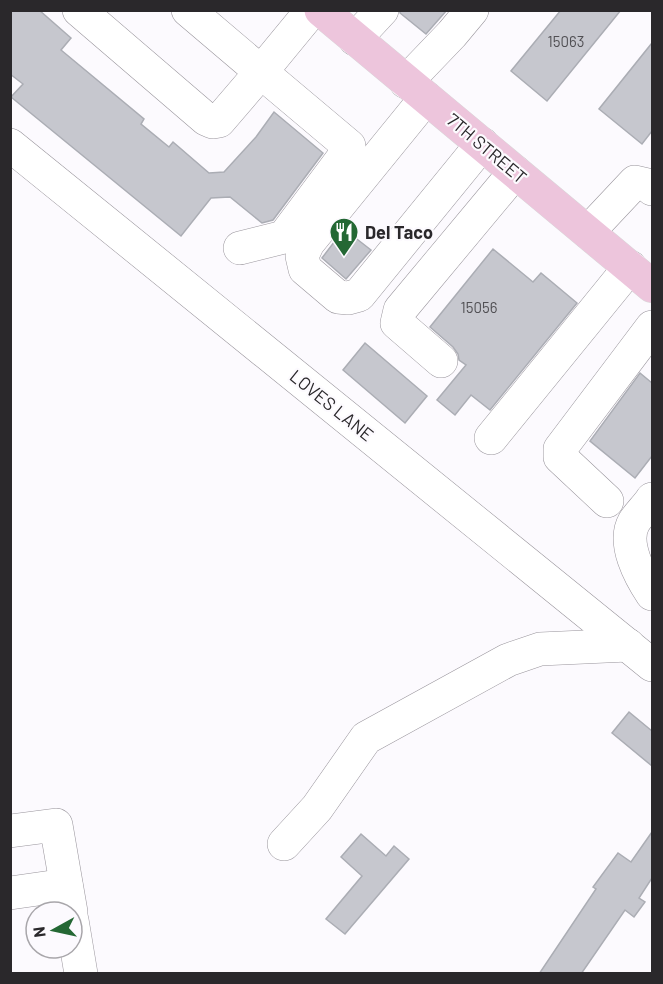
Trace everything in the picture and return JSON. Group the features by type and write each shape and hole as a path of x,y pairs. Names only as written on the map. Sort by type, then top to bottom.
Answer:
{"main road":[{"name":"7TH STREET","path":"321,10 641,277"}],"street":[{"path":"80,10 206,119 213,122 219,121 312,10"},
{"path":"188,10 345,142 349,150 284,237 240,248"},
{"path":"355,39 382,10"},
{"path":"472,10 452,34 416,90 308,243 302,255 305,269 338,297 348,298 359,295 482,144"},
{"name":"LOVES LANE","path":"10,145 652,666"},
{"path":"441,362 397,323 400,310 515,172"},
{"path":"588,232 635,182 648,184 652,189"},
{"path":"491,438 641,277"},
{"path":"607,501 560,457 560,449 652,327"},
{"path":"652,500 633,524 630,543 645,583 652,594"},
{"path":"284,844 317,808 366,738 508,660 540,649 628,645"},
{"path":"10,831 56,825 68,899 10,893"}],"building":[{"path":"10,10 39,10 71,38 61,50 144,119 141,124 169,147 173,142 209,173 224,172 256,137 274,112 323,153 273,220 262,223 230,197 211,198 181,236 11,97 23,84 10,74"},
{"path":"400,10 447,10 426,34 400,13"},
{"path":"561,10 621,10 547,101 511,71"},
{"path":"652,43 652,131 642,144 599,109"},
{"path":"344,229 371,250 346,279 322,258"},
{"path":"493,249 533,282 541,273 577,303 490,410 471,395 455,415 437,400 466,365 459,360 453,347 430,327"},
{"path":"365,343 427,396 405,423 343,370"},
{"path":"640,373 652,383 652,456 635,478 590,441"},
{"path":"629,712 652,731 652,766 612,733"},
{"path":"652,832 652,878 639,898 645,902 634,917 625,910 581,974 539,974 596,889 593,887 618,853 631,862"},
{"path":"361,834 386,856 394,846 409,859 345,934 326,919 362,876 341,857"}],"place":[{"name":"Del Taco","path":"344,258"}]}
